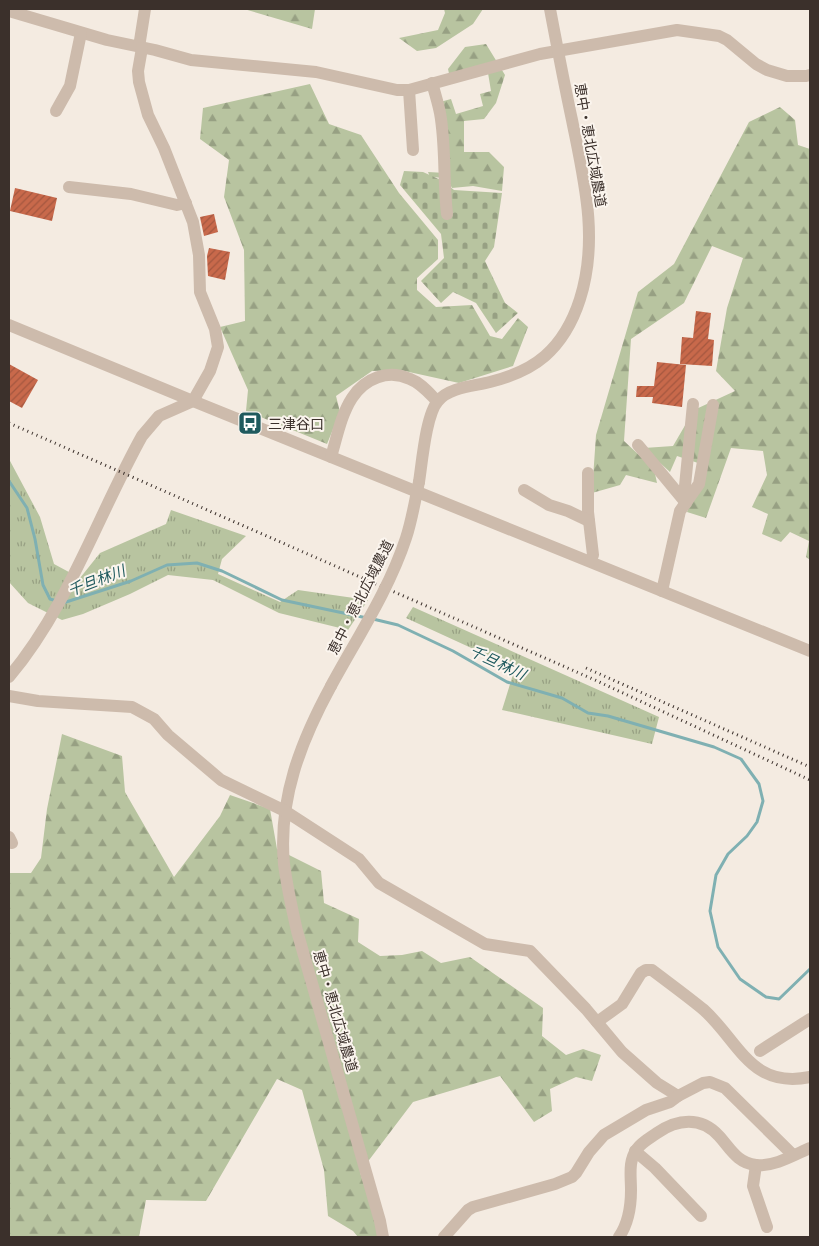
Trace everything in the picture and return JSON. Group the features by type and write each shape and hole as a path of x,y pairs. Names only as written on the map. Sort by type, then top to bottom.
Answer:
{"street":[{"path":"9,677 38,637 66,589 142,436 159,416 193,401 210,371 218,346 216,328 200,292 199,255 193,222 164,148 148,114 139,82 138,71 145,9"},
{"name":"恵中・恵北広域農道","path":"383,1237 294,915 284,862 283,836 285,811 292,773 313,718 396,565 406,538 419,482 430,420 438,401 449,392 512,375 536,363 560,340 578,307 588,268 590,225 586,189 550,9"},
{"path":"9,11 81,33 191,60 316,72 397,90 409,90 540,54 677,30 719,36 767,70 787,76 809,79"},
{"path":"56,111 70,86 81,33"},
{"path":"432,83 440,113 446,214"},
{"path":"409,90 413,150"},
{"path":"69,187 131,194 177,205 186,203"},
{"path":"9,325 810,651"},
{"path":"331,457 352,398 370,380 389,375 411,379 422,386 438,401"},
{"path":"686,503 685,486 693,404"},
{"path":"662,591 680,511 699,484 713,405"},
{"path":"638,445 686,503"},
{"path":"588,473 588,521 593,555 590,561"},
{"path":"524,490 550,505 588,521"},
{"path":"9,696 132,707 154,719 168,735 220,780 285,811 359,859 380,883 484,944 530,951 597,1022 622,1052 657,1083 678,1096"},
{"path":"597,1022 622,1004 641,972 652,970 704,1010 727,1035 745,1059 760,1071 773,1077 785,1079 810,1076"},
{"path":"760,1051 810,1019"},
{"path":"444,1237 468,1210 473,1207 555,1184 572,1177 589,1152 604,1135 646,1110 670,1102 703,1083 710,1082 725,1088 793,1155"},
{"path":"619,1237 623,1232 630,1206 631,1165 635,1151 644,1142 676,1122 697,1122 708,1126 718,1134 736,1157 756,1165 768,1164 810,1148"},
{"path":"635,1151 655,1168 702,1216"},
{"path":"756,1165 753,1186 767,1227"}],"green space":[{"path":"244,9 315,9 312,29"},
{"path":"444,9 483,9 473,24 436,48 417,51 399,38 438,30 445,13"},
{"path":"486,44 505,75 496,103 484,119 464,121 464,152 489,152 504,167 502,191 473,186 452,188 447,178 430,177 428,172 446,173 440,102 451,99 456,114 483,106 480,94 491,91 487,67 450,78 448,69 465,47"},
{"path":"310,84 329,124 361,135 399,193 438,240 438,259 417,278 417,290 436,307 472,305 490,336 502,339 518,318 528,327 513,366 459,383 400,370 372,371 336,396 340,412 327,444 246,411 248,390 220,327 245,321 244,250 224,197 229,160 200,139 203,108"},
{"path":"780,107 795,120 798,145 810,149 810,560 806,557 809,541 790,532 781,542 762,534 768,514 752,507 767,475 763,451 731,448 706,518 687,512 704,465 677,456 670,472 644,448 673,446 694,410 735,391 716,371 727,308 743,258 712,246 684,303 631,339 624,441 654,469 657,483 626,475 620,485 592,493 596,435 638,292 674,264 749,122"},
{"path":"404,171 423,172 443,181 454,190 502,193 494,247 485,261 505,303 518,313 496,333 476,303 453,292 441,303 421,281 444,258 441,234 400,185"},
{"path":"9,459 40,517 54,564 80,578 100,553 166,524 171,510 246,536 222,559 218,574 280,602 298,590 368,600 348,630 279,613 213,580 168,575 83,614 62,620 28,603 9,582"},
{"path":"413,607 659,717 652,744 502,710 515,668 406,618"},
{"path":"62,734 122,756 125,792 174,877 220,816 230,795 270,809 277,849 321,871 324,903 359,919 358,942 380,956 402,955 422,951 441,963 470,957 543,1008 542,1036 566,1055 583,1049 601,1055 592,1081 576,1077 550,1089 552,1111 534,1122 500,1076 413,1102 360,1172 377,1225 377,1237 358,1237 353,1231 328,1216 324,1170 302,1090 277,1079 206,1201 146,1200 139,1237 9,1237 9,873 31,873 41,858 47,809"}],"building":[{"path":"15,188 57,198 52,221 10,211"},
{"path":"214,214 218,232 204,236 200,217"},
{"path":"209,248 230,252 225,280 208,276 207,256"},
{"path":"696,311 711,313 708,339 714,340 712,366 680,364 682,337 693,338"},
{"path":"657,362 686,365 682,407 652,403 653,397 636,397 637,386 654,386"},
{"path":"9,364 38,380 22,408 9,401"}],"waterway":[{"name":"千旦林川","path":"9,481 27,508 35,539 43,585 50,599 57,601"},
{"name":"千旦林川","path":"63,603 131,581 167,565 197,563 222,571 282,600 367,618"},
{"name":"千旦林川","path":"373,619 398,625 453,651 507,682 562,698 588,713 608,716 714,747 741,759 759,784 763,801 757,822 747,836 728,854 716,875 710,911 718,947 740,979 766,997 779,999 810,969"}],"railway":[{"path":"9,423 595,680 810,780"},
{"path":"586,668 810,767"}],"place":[{"name":"三津谷口","path":"250,423"}]}
